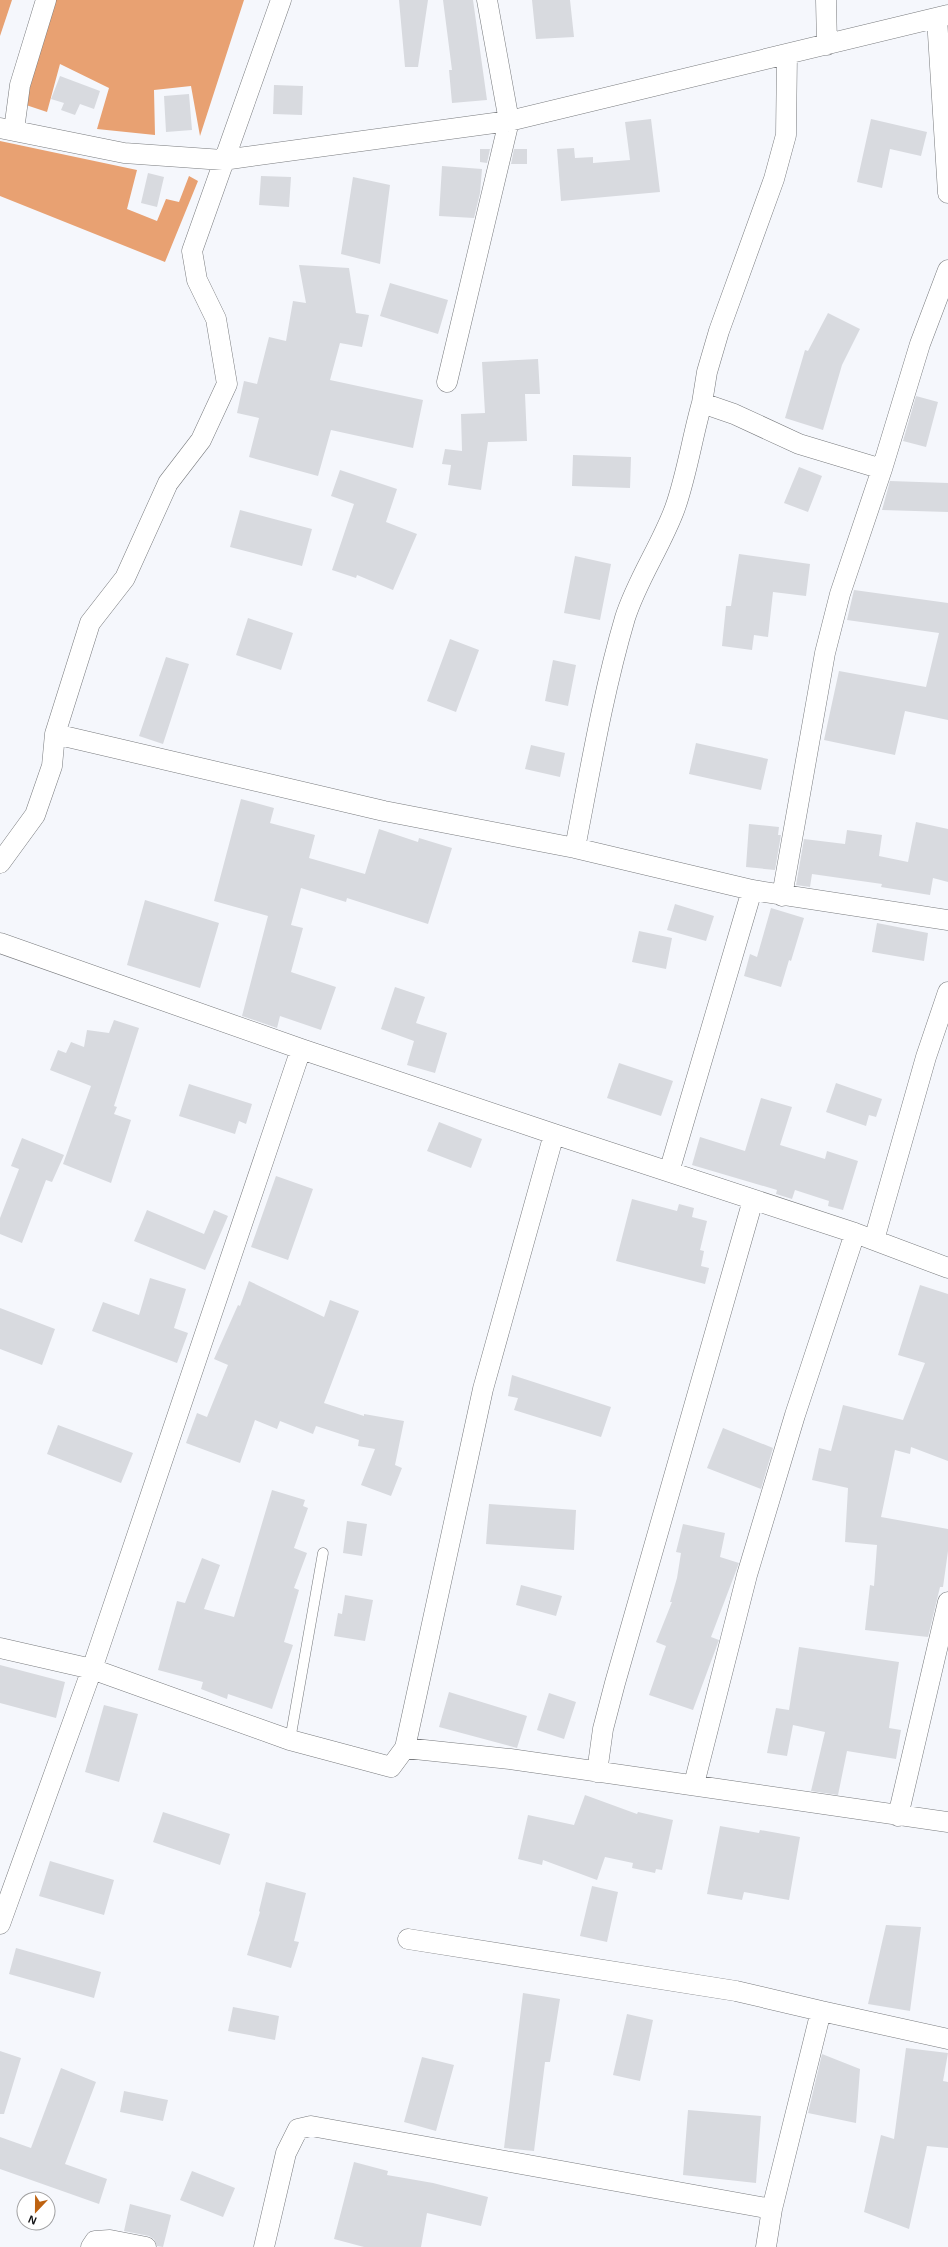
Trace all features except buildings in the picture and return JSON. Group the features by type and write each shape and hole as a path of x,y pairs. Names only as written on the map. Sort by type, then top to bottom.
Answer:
{"street":[{"path":"46,0 7,129 124,153 223,160 509,121 942,16 948,193"},
{"path":"0,863 36,815 52,766 55,734 90,624 125,578 168,483 201,440 227,384 216,319 197,280 192,251 281,0"},
{"path":"447,382 509,121 487,0"},
{"path":"826,0 828,44"},
{"path":"575,848 609,680 626,617 674,510 685,477 690,447 702,403 707,372 774,179 786,134 787,54"},
{"path":"782,896 825,653 840,594 882,469 920,344 948,270"},
{"path":"702,403 734,414 798,444 882,469"},
{"path":"55,734 384,811 575,848 752,890 782,896 948,920"},
{"path":"669,1172 752,890"},
{"path":"0,943 301,1049 855,1233 948,1268"},
{"path":"874,1240 926,1057 948,992"},
{"path":"0,1924 92,1669 301,1049"},
{"path":"0,1648 92,1669 290,1740 391,1767 405,1748 482,1389 554,1134"},
{"path":"597,1772 603,1729 615,1683 753,1200"},
{"path":"694,1784 747,1575 795,1415 855,1233"},
{"path":"898,1816 948,1602"},
{"path":"405,1748 510,1759 694,1784 898,1816 948,1822"},
{"path":"408,1939 736,1991 948,2039"},
{"path":"766,2247 772,2209 821,2011"},
{"path":"264,2247 286,2153 298,2129 311,2126 772,2209"},
{"path":"91,2247 95,2241 110,2240 146,2247"}],"lane":[{"path":"290,1740 323,1553"}],"shaded area":[{"path":"0,0 12,0 0,36"},
{"path":"53,0 244,0 200,136 191,86 154,90 155,135 97,129 109,88 60,64 47,112 17,102"},
{"path":"0,141 137,170 127,209 157,221 166,199 179,202 189,176 198,181 165,262 0,196"}]}
